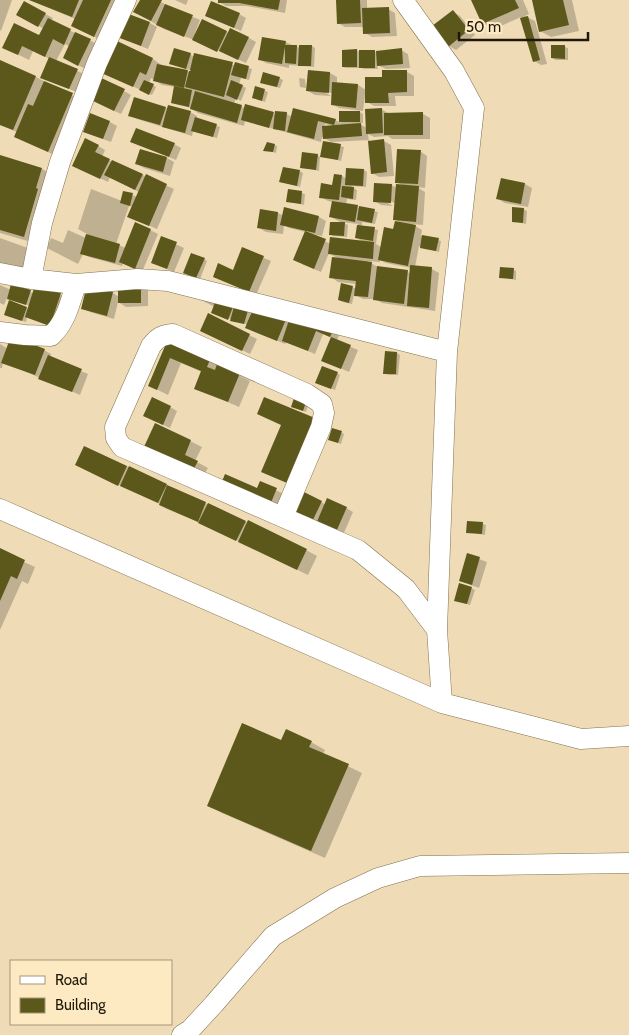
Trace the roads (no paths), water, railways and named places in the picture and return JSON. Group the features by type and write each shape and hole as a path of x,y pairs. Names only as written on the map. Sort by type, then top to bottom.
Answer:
{"street":[{"path":"31,279 42,223 60,162 97,62 126,0"},
{"path":"403,0 454,71 474,108 447,352 437,630 442,703"},
{"path":"0,273 76,284 137,279 168,282 447,352"},
{"path":"0,332 50,336 64,320 76,284"},
{"path":"283,517 322,427 324,414 322,404 307,394 173,334 162,335 157,338 151,346 115,427 116,438 122,447 358,550 406,589 437,630"},
{"path":"0,508 442,703 581,739 629,736"},
{"path":"182,1035 190,1030 214,1004 273,936 335,898 378,878 420,866 629,863"}]}
